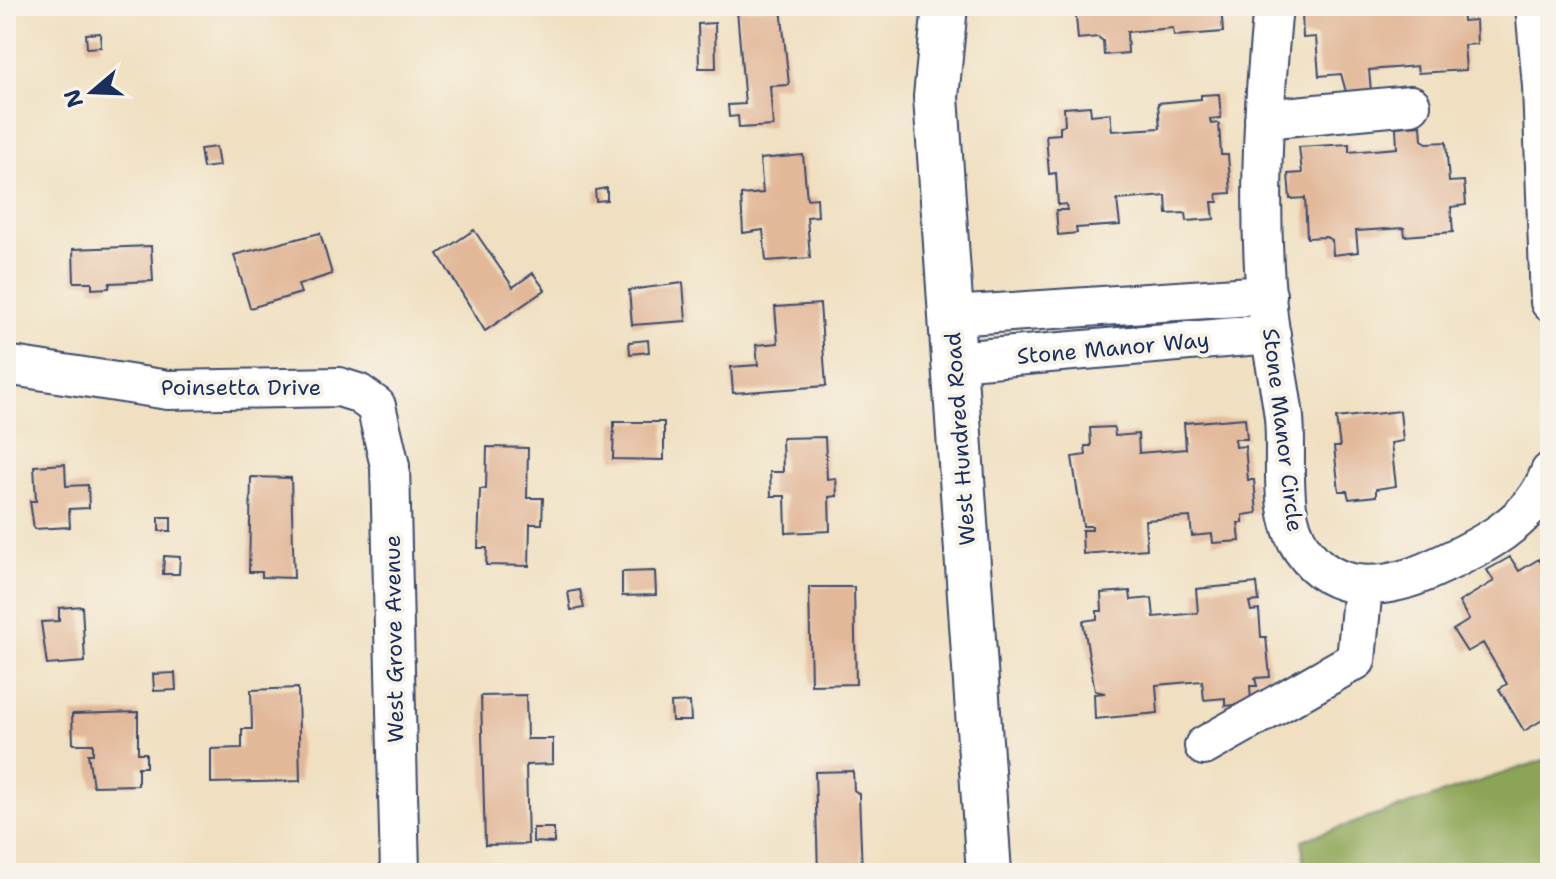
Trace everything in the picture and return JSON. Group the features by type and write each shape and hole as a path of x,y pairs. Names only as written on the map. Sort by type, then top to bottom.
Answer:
{"main road":[{"name":"West Hundred Road","path":"945,6 936,97 989,873"}],"street":[{"name":"Stone Manor Circle","path":"1273,6 1262,153 1267,295 1284,419 1288,506 1299,544 1322,570 1348,583 1363,586 1397,584 1499,533 1546,494"},
{"path":"1535,6 1542,86 1550,302"},
{"path":"1264,119 1411,105"},
{"name":"Stone Manor Way","path":"951,316 1267,295"},
{"name":"Stone Manor Way","path":"955,361 1271,334"},
{"name":"Poinsetta Drive","path":"6,365 168,390 339,387 358,393 376,406"},
{"name":"West Grove Avenue","path":"376,406 390,466 400,873"},
{"path":"1204,746 1356,660 1363,586"}],"green space":[{"path":"1550,758 1550,873 1305,873 1302,840"}],"building":[{"path":"1075,6 1221,6 1223,32 1174,36 1173,28 1127,32 1128,53 1104,55 1103,41 1098,37 1078,39"},
{"path":"1315,6 1462,6 1463,21 1476,20 1477,44 1464,45 1466,70 1418,73 1417,66 1369,70 1371,91 1346,92 1341,74 1319,76 1316,37 1303,38 1302,13 1315,13"},
{"path":"781,7 789,85 770,86 773,126 739,128 738,116 729,117 728,105 745,104 737,10"},
{"path":"715,23 716,68 699,68 698,24"},
{"path":"100,33 101,47 87,48 86,34"},
{"path":"1219,94 1221,118 1210,119 1211,124 1219,123 1221,155 1228,155 1231,193 1217,194 1218,202 1212,202 1214,219 1187,221 1186,213 1167,214 1166,196 1117,200 1120,225 1076,228 1077,233 1058,235 1056,210 1067,210 1066,204 1058,205 1056,173 1049,174 1046,135 1060,134 1060,126 1065,125 1064,108 1090,106 1091,115 1110,113 1112,131 1160,128 1158,103"},
{"path":"1421,125 1422,140 1427,143 1446,142 1449,182 1464,181 1466,205 1451,207 1453,232 1405,236 1404,228 1356,231 1358,252 1333,255 1332,240 1326,237 1307,238 1305,198 1290,199 1288,174 1302,173 1299,147 1349,144 1349,152 1397,148 1396,127"},
{"path":"216,147 219,166 203,168 200,149"},
{"path":"803,155 807,199 817,198 818,216 807,217 810,258 766,261 763,230 743,233 741,195 763,193 760,159"},
{"path":"607,188 607,200 596,201 595,190"},
{"path":"474,230 513,287 533,273 545,290 485,331 438,254"},
{"path":"320,233 332,274 298,285 301,293 250,308 234,255"},
{"path":"151,246 153,281 110,283 109,288 92,289 92,282 74,282 73,249"},
{"path":"683,283 686,321 632,325 629,290"},
{"path":"820,304 826,386 733,393 731,367 758,365 756,345 778,343 775,307"},
{"path":"648,340 649,352 630,354 629,342"},
{"path":"1400,411 1403,441 1391,443 1396,486 1376,489 1376,496 1349,499 1347,491 1339,491 1334,447 1340,447 1336,418"},
{"path":"1245,418 1247,439 1235,439 1236,447 1245,446 1248,480 1254,480 1257,513 1243,515 1243,523 1238,523 1240,541 1213,543 1212,534 1192,536 1190,517 1145,520 1147,549 1083,554 1082,530 1092,530 1092,526 1083,526 1072,457 1086,455 1085,446 1091,446 1090,428 1114,427 1115,436 1138,434 1139,453 1186,449 1184,423"},
{"path":"614,422 664,422 664,460 613,459"},
{"path":"825,437 827,479 836,478 837,496 829,497 830,531 786,533 785,496 771,496 770,472 783,472 782,438"},
{"path":"487,447 528,448 527,498 543,498 542,524 530,524 529,566 486,565 487,548 478,548 480,489 486,489"},
{"path":"65,464 66,486 88,485 89,508 69,509 70,527 34,529 30,501 36,501 34,466"},
{"path":"251,477 291,478 294,578 262,577 262,572 249,572"},
{"path":"159,517 171,517 171,531 159,531"},
{"path":"164,556 180,557 179,574 163,574"},
{"path":"1510,557 1519,571 1539,559 1550,578 1550,729 1544,719 1524,731 1499,689 1507,684 1483,643 1467,652 1453,630 1469,620 1459,602 1494,581 1487,570"},
{"path":"655,571 656,595 622,596 622,572"},
{"path":"1257,583 1259,601 1249,602 1251,611 1259,610 1261,637 1266,637 1270,677 1255,678 1257,686 1250,686 1251,703 1225,706 1225,698 1204,700 1202,681 1156,685 1158,713 1095,719 1094,694 1105,693 1095,691 1083,621 1097,619 1097,611 1102,611 1101,593 1130,591 1131,600 1152,598 1154,617 1198,613 1196,589"},
{"path":"809,587 854,587 856,684 811,685"},
{"path":"580,590 584,608 571,610 568,592"},
{"path":"82,606 85,662 47,665 41,622 59,621 59,608"},
{"path":"175,673 176,690 154,691 153,674"},
{"path":"298,688 300,781 211,783 211,749 242,748 242,729 252,729 251,690"},
{"path":"526,695 527,739 553,739 553,764 526,765 528,844 485,845 481,696"},
{"path":"690,702 691,721 672,721 671,703"},
{"path":"138,712 138,753 146,753 146,767 138,767 138,785 93,786 88,754 93,754 93,744 73,744 72,714"},
{"path":"853,771 854,790 859,794 862,873 818,873 815,772"},
{"path":"533,828 554,828 554,843 533,842"},
{"path":"1163,866 1165,873 1138,873 1138,872"}]}
